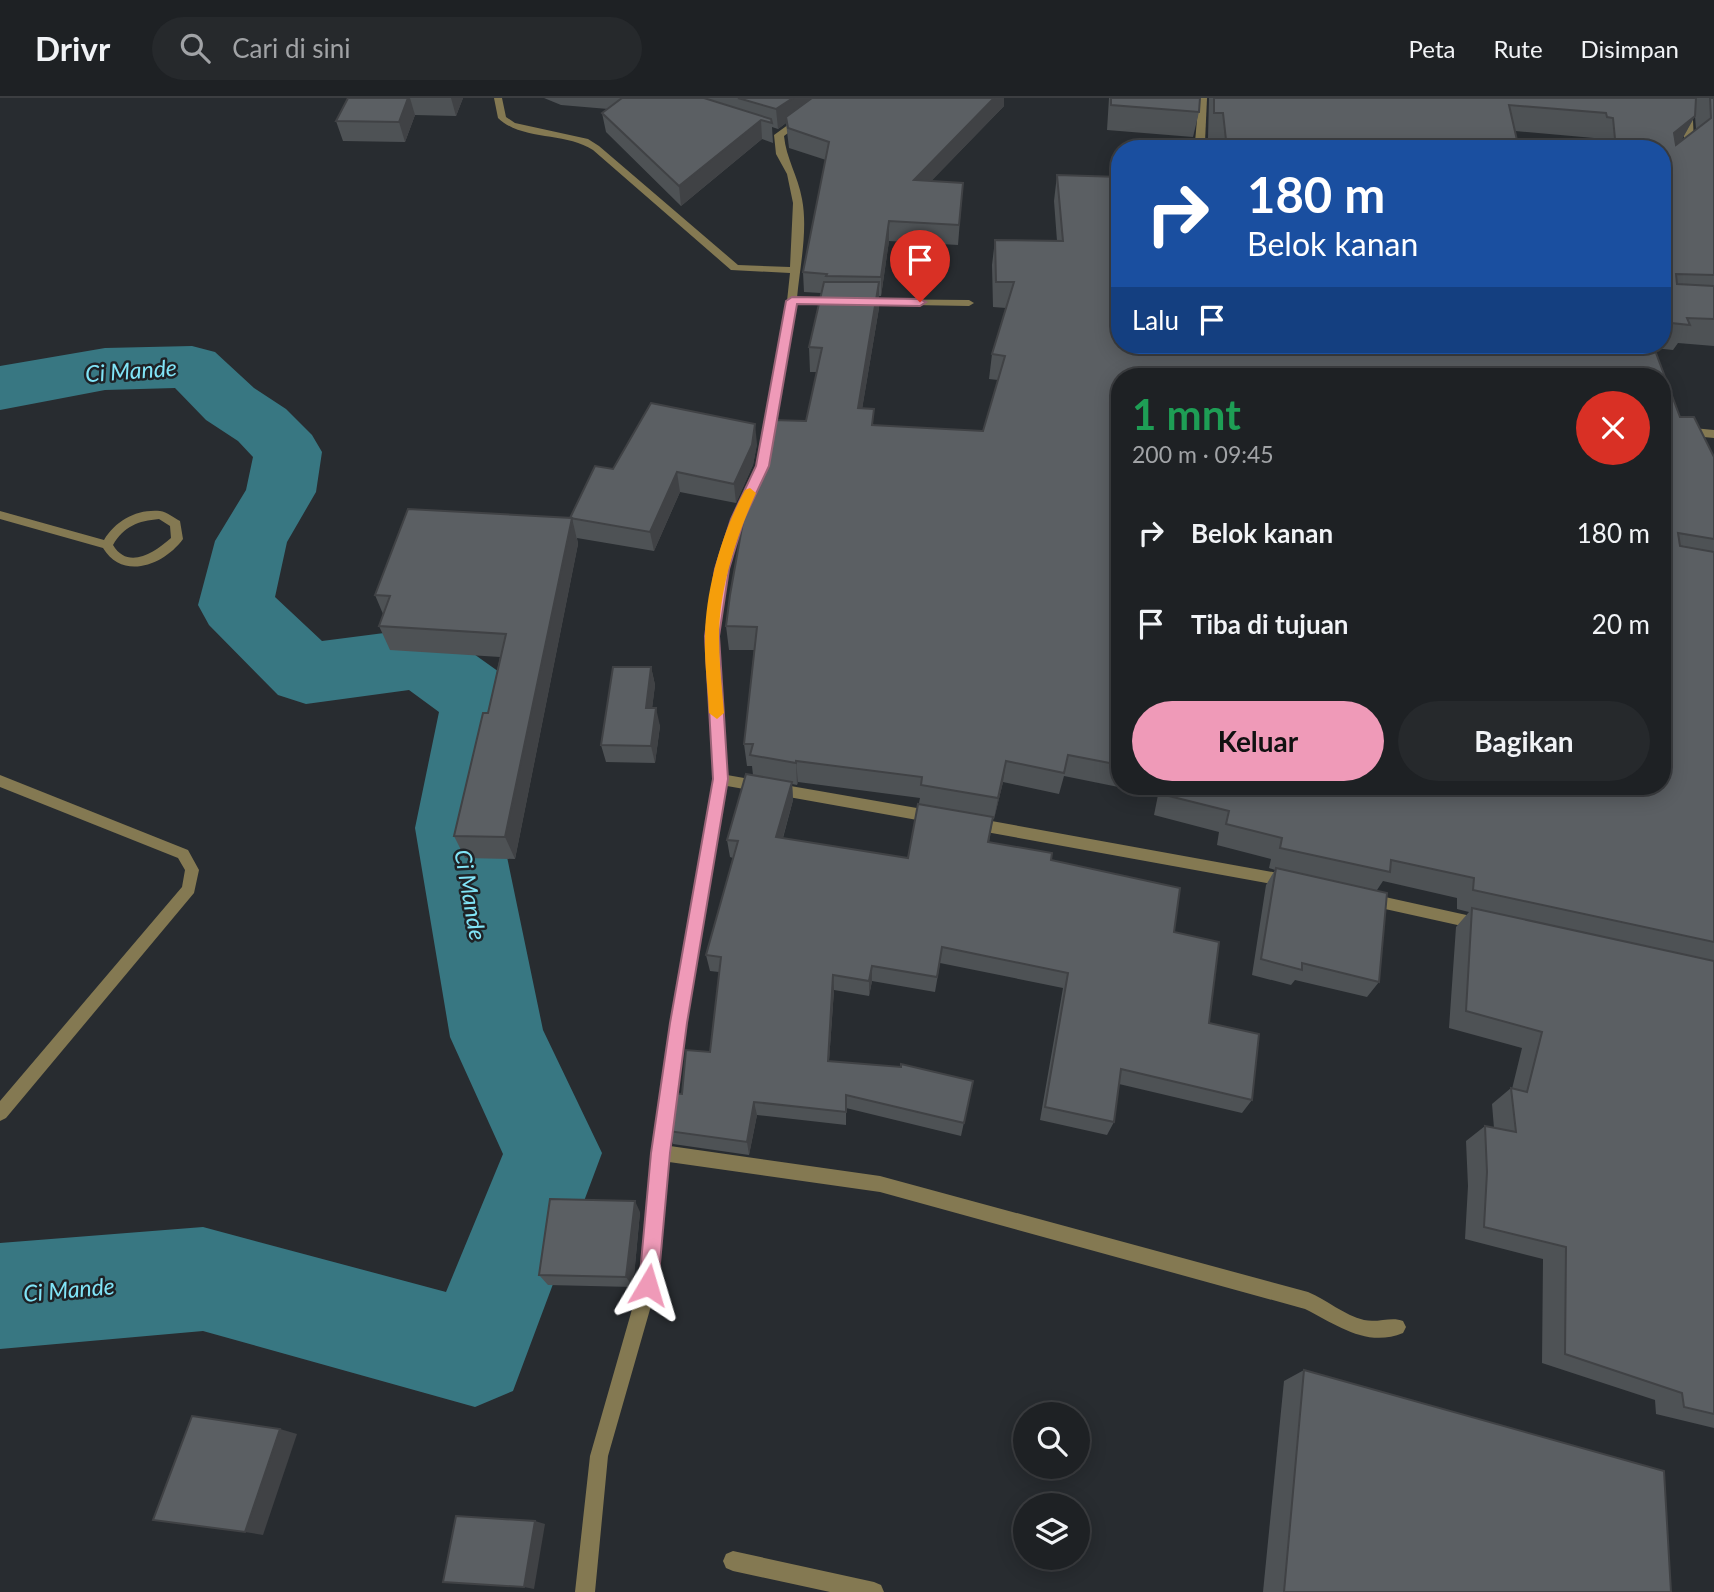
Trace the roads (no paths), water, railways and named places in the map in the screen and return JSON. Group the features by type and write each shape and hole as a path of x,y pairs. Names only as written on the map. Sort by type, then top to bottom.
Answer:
{"street":[{"path":"498,98 502,118 512,125 585,141 596,148 735,268 795,270"},
{"path":"585,1592 600,1456 648,1285 660,1153 678,1023 721,779 712,636 722,569 738,519 762,466 792,301 798,203 792,174 773,134 831,98"},
{"path":"1200,140 1203,98"},
{"path":"1671,158 1689,143 1688,98"},
{"path":"792,301 969,303"},
{"path":"1671,430 1714,434"},
{"path":"0,515 107,545 112,555 123,562 140,562 163,554 177,539 176,524 161,515 137,516 116,528 107,545"},
{"path":"721,779 1232,869 1308,886"},
{"path":"0,781 183,855 192,870 189,889 0,1113"},
{"path":"1358,897 1489,926"},
{"path":"660,1153 880,1184 1308,1301 1369,1332 1385,1333 1397,1327"},
{"path":"733,1561 874,1592"}],"waterway":[{"name":"Ci Mande","path":"0,388 105,369 192,367 230,404 262,425 288,452 281,492 251,541 236,605 306,674 423,658 481,701 458,828 497,1037 553,1153 475,1353 203,1279 0,1296"}]}
